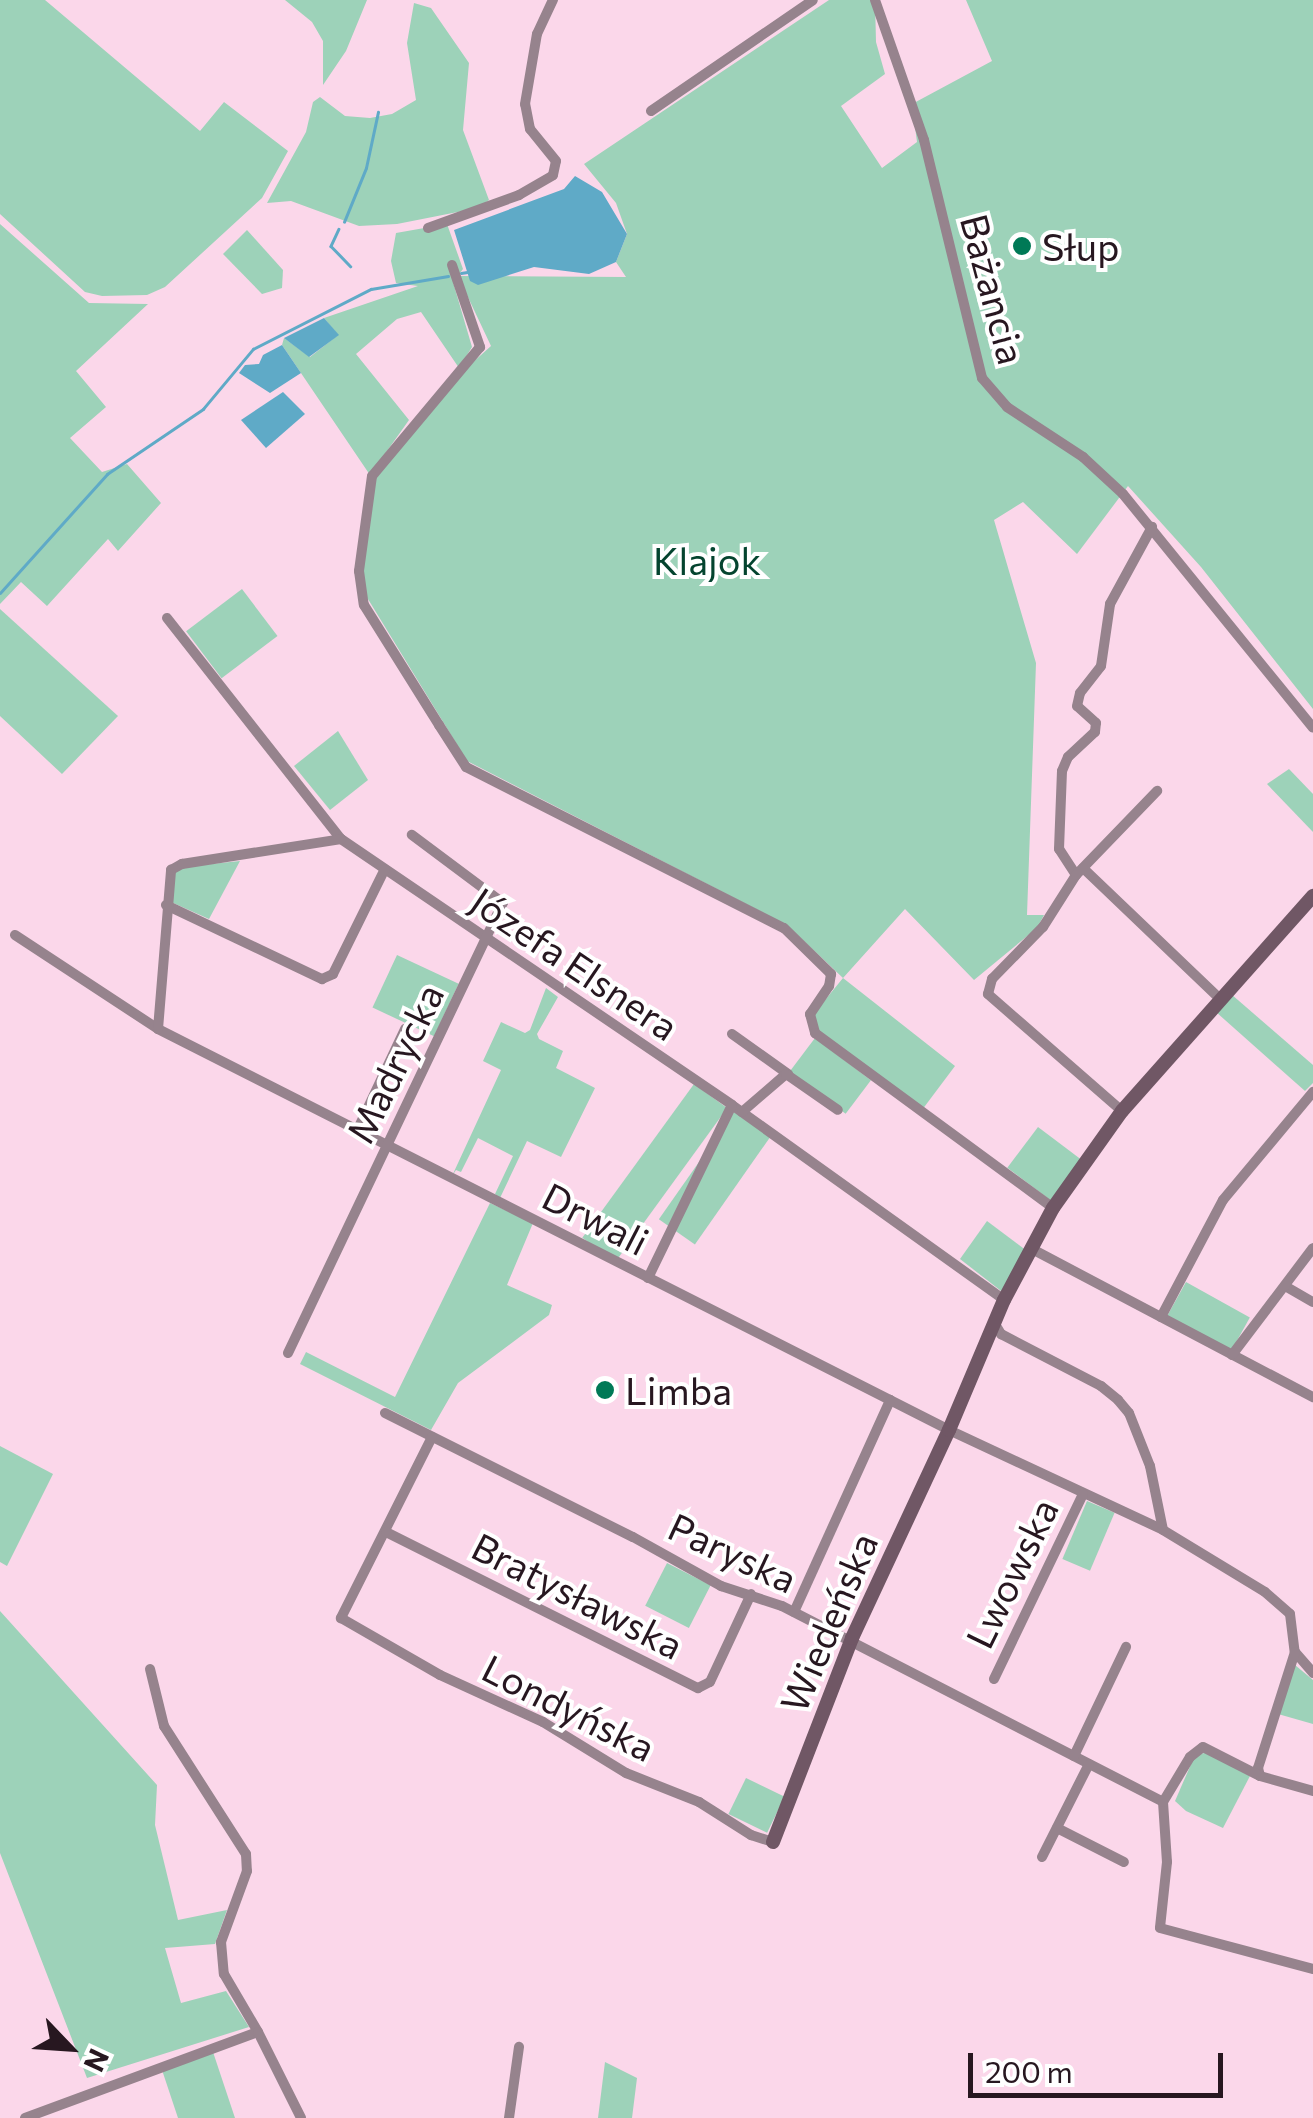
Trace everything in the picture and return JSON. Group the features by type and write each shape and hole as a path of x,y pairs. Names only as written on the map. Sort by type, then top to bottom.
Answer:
{"street":[{"path":"428,228 518,196 553,175 556,161 528,125 525,104 537,34 553,0"},
{"path":"651,111 813,0"},
{"name":"Bażancia","path":"875,0 924,140 982,378 1007,408 1084,456 1152,527 1313,728"},
{"path":"452,266 480,347 372,476 358,570 364,605 439,726 466,766 784,928 830,974 830,986 810,1014 815,1034 1052,1208"},
{"path":"1152,527 1110,604 1101,666 1080,693 1076,706 1096,723 1095,732 1068,757 1062,771 1059,849 1079,872 1222,1002"},
{"name":"Józefa Elsnera","path":"167,618 341,839 737,1108 1004,1300"},
{"path":"1122,1111 988,994 998,970 1044,928 1079,872 1157,791"},
{"name":"Madrycka","path":"288,1352 488,940 502,899 412,836"},
{"path":"158,1029 168,876 179,864 341,839"},
{"path":"166,904 322,978 334,974 385,869"},
{"name":"Wiedeńska","path":"773,1842 849,1643 950,1430 1004,1300 1052,1208 1122,1111 1313,896"},
{"name":"Drwali","path":"15,935 158,1029 950,1430 1163,1530 1264,1592 1290,1614 1295,1652"},
{"path":"358,1130 406,1028"},
{"path":"732,1034 838,1110"},
{"path":"648,1278 737,1108 780,1075 789,1075"},
{"path":"1160,1317 1223,1200 1313,1092"},
{"path":"1232,1355 1313,1248"},
{"path":"1032,1249 1313,1397"},
{"path":"1284,1286 1313,1302"},
{"path":"995,1324 1001,1334 1101,1386 1129,1413 1150,1466 1163,1530"},
{"path":"794,1612 890,1400"},
{"name":"Paryska","path":"385,1413 633,1536 720,1586 794,1612 1163,1802"},
{"path":"386,1532 432,1437"},
{"name":"Lwowska","path":"994,1678 1082,1494"},
{"name":"Bratysławska","path":"386,1532 698,1688 710,1682 751,1594"},
{"name":"Londyńska","path":"386,1532 341,1618 440,1675 543,1722 626,1773 699,1802 751,1836 773,1842"},
{"path":"1074,1756 1126,1647"},
{"path":"1295,1652 1313,1673"},
{"path":"1260,1776 1260,1756 1295,1652"},
{"path":"150,1669 164,1726 246,1854 247,1871 221,1942 224,1974 301,2118"},
{"path":"1313,1790 1260,1776 1203,1747 1190,1756 1163,1802 1167,1862 1160,1928 1313,1970"},
{"path":"1042,1858 1089,1764"},
{"path":"1057,1828 1124,1862"},
{"path":"25,2118 258,2032"},
{"path":"509,2118 519,2047"}],"green space":[{"path":"0,0 45,0 200,131 224,102 288,151 262,198 165,287 147,295 102,296 85,292 0,214"},
{"path":"285,0 367,0 346,51 323,85 323,41 312,22"},
{"name":"Klajok","path":"829,0 875,0 876,42 885,74 841,106 882,168 917,142 912,104 992,61 966,0 1313,0 1313,709 1201,567 1128,486 1077,554 1023,502 994,520 1036,663 1027,915 1044,915 1037,928 974,980 905,909 843,978 787,925 467,761 360,586 376,476 461,373 491,346 458,276 626,277 616,262 627,234 616,203 584,164"},
{"path":"414,3 431,8 469,63 463,130 489,200 478,208 397,224 359,226 291,201 267,203 306,132 313,102 320,97 345,116 370,118 392,114 416,100 407,43"},
{"path":"0,224 89,303 148,304 76,371 106,407 70,438 102,472 127,464 161,503 118,551 108,539 47,606 21,582 0,604"},
{"path":"447,224 463,269 453,282 472,347 459,368 421,312 397,319 356,354 409,420 370,475 282,345 284,338 310,357 338,335 324,318 418,286 396,283 391,261 396,233"},
{"path":"247,230 283,270 282,288 262,294 223,254"},
{"path":"242,589 278,636 222,678 186,631"},
{"path":"0,609 118,716 62,774 0,716"},
{"path":"338,731 368,780 330,810 294,766"},
{"path":"1289,769 1313,794 1313,832 1267,784"},
{"path":"240,861 209,919 171,902 173,873 182,867"},
{"path":"397,955 459,984 434,1036 372,1008"},
{"path":"843,978 955,1066 922,1110 818,1031 812,1016"},
{"path":"546,988 558,997 537,1034 539,1039 563,1051 556,1068 595,1088 561,1157 527,1141 500,1198 495,1194 513,1156 478,1138 461,1172 456,1170 452,1176 501,1070 483,1061 501,1022 525,1033 530,1030"},
{"path":"1231,994 1313,1065 1313,1083 1305,1091 1216,1012"},
{"path":"815,1038 871,1080 846,1114 790,1072"},
{"path":"694,1084 727,1108 615,1262 582,1238"},
{"path":"734,1112 770,1137 695,1245 659,1219"},
{"path":"1038,1127 1081,1159 1050,1200 1007,1168"},
{"path":"490,1203 533,1223 507,1285 552,1305 549,1315 458,1383 431,1430 300,1364 306,1352 395,1397"},
{"path":"987,1221 1027,1251 1005,1294 960,1259"},
{"path":"1186,1282 1250,1317 1231,1352 1167,1316"},
{"path":"0,1446 53,1474 7,1566 0,1562"},
{"path":"1087,1501 1115,1513 1090,1571 1062,1559"},
{"path":"667,1563 711,1585 689,1628 645,1606"},
{"path":"0,1611 157,1785 155,1825 178,1920 227,1910 215,1944 165,1948 181,2003 226,1991 249,2027 87,2078 0,1853"},
{"path":"1295,1665 1313,1680 1313,1724 1278,1714"},
{"path":"1209,1752 1251,1774 1223,1828 1186,1811 1175,1801 1195,1755"},
{"path":"746,1778 785,1797 767,1833 728,1814"},
{"path":"213,2052 235,2118 178,2118 162,2070"},
{"path":"605,2062 637,2078 632,2118 598,2118"}],"water":[{"path":"575,176 602,192 627,234 616,262 589,274 534,267 478,285 470,281 454,230 564,189"},
{"path":"324,318 339,335 309,357 284,338"},
{"path":"282,345 301,373 270,393 239,373 245,365 259,364 263,355"},
{"path":"283,392 305,414 266,448 241,420"}],"waterway":[{"path":"344,222 366,168 378,112"},
{"path":"339,229 331,246 350,266"},
{"path":"461,273 467,272"},
{"path":"0,593 107,474 203,409 253,349 371,289 448,276"}],"place":[{"name":"Słup","path":"1022,246"},
{"name":"Limba","path":"605,1390"}]}
